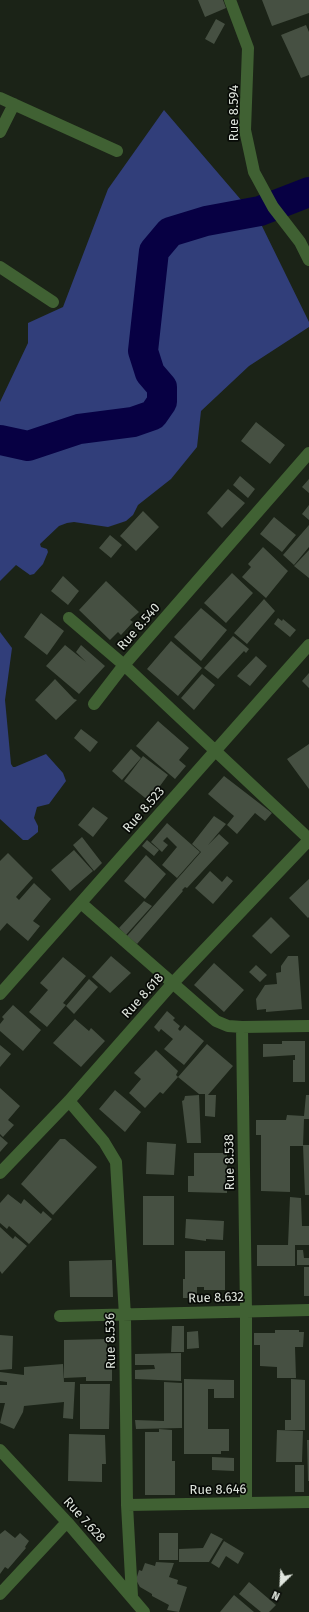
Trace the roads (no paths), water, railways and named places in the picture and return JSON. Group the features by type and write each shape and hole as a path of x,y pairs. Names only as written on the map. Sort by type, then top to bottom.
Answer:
{"street":[{"name":"Rue 8.594","path":"230,0 248,48 245,130 254,172 273,207 300,242 309,260"},
{"path":"0,98 117,151"},
{"path":"0,132 14,104"},
{"path":"0,267 53,302"},
{"name":"Rue 8.540","path":"309,453 124,665 215,749 309,840"},
{"path":"69,618 124,665 94,704"},
{"name":"Rue 8.523","path":"0,994 215,749 309,645"},
{"name":"Rue 8.618","path":"0,1173 69,1101 172,984 309,840"},
{"path":"81,903 216,1021 228,1026 309,1026"},
{"name":"Rue 8.538","path":"242,1026 246,1311 246,1503"},
{"name":"Rue 8.536","path":"69,1101 104,1142 116,1162 125,1316 127,1505 132,1596"},
{"name":"Rue 8.632","path":"60,1316 125,1316 309,1310"},
{"name":"Rue 7.628","path":"0,1450 67,1522 132,1596 144,1612"},
{"name":"Rue 8.646","path":"127,1505 309,1502"},
{"path":"0,1594 67,1522"}],"waterway":[{"path":"0,440 28,446 79,429 133,422 153,415 162,402 162,387 150,373 143,351 154,251 170,232 206,221 260,211 309,192"}]}
